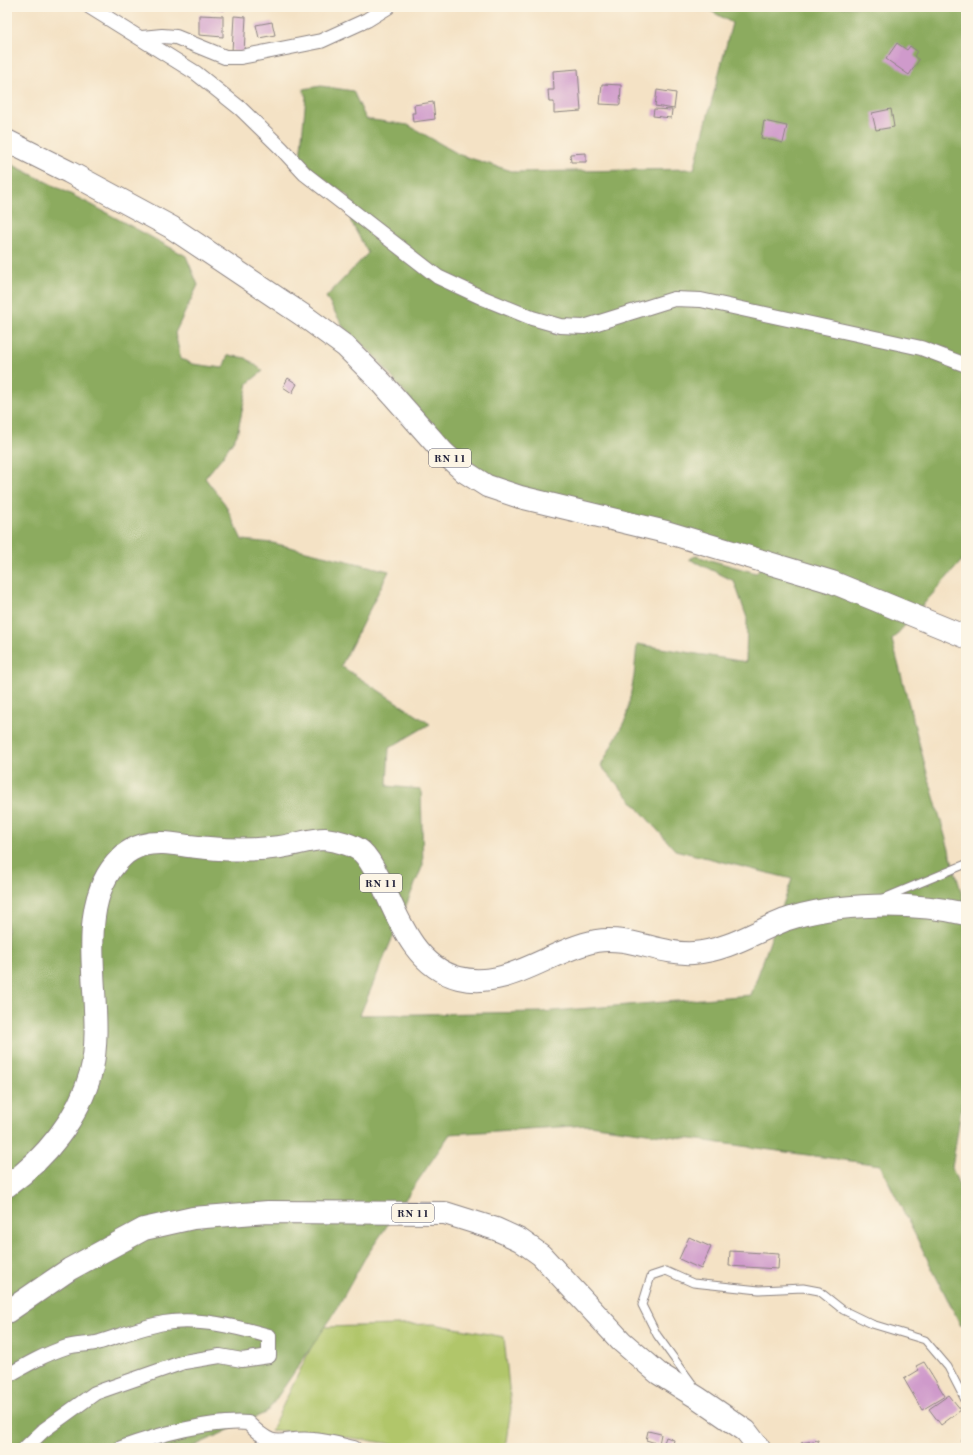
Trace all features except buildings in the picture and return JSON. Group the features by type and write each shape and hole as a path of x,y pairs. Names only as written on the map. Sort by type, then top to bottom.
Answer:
{"main road":[{"name":"RN 11","path":"7,141 69,172 171,228 304,316 345,346 382,383 444,453 465,472 487,486 520,497 666,532 832,582 966,637"},
{"name":"RN 11","path":"7,1186 36,1162 49,1148 74,1113 83,1093 91,1071 96,1032 95,997 92,972 94,919 97,899 102,883 110,868 124,854 143,845 164,843 250,850 280,847 326,839 346,844 362,852 372,866 397,919 408,938 423,956 442,970 458,978 492,979 513,974 584,944 601,940 621,940 666,952 692,953 728,945 788,919 832,910 862,907 939,908 966,914"},
{"name":"RN 11","path":"7,1312 70,1269 144,1229 192,1218 268,1212 445,1213 496,1230 520,1240 541,1255 621,1342 658,1373 709,1405 746,1432 759,1448"}],"street":[{"path":"90,7 196,73 241,109 305,174 438,277 483,298 532,318 560,326 584,327 674,299 701,300 921,348 966,365"},
{"path":"142,38 162,36 176,37 225,57 241,57 321,40 367,20 388,7"},
{"path":"7,1376 35,1360 68,1347 99,1342 131,1331 166,1323 200,1322 248,1330 269,1336 269,1356 242,1360 220,1356 184,1362 94,1393 65,1416 44,1430 25,1448"},
{"path":"121,1448 140,1441 230,1422 248,1423 262,1437 275,1442 312,1440 354,1448"}],"lane":[{"path":"862,907 966,864"},
{"path":"709,1405 657,1335 642,1305 651,1276 666,1271 693,1283 759,1290 803,1288 818,1291 844,1310 872,1324 925,1340 948,1367 966,1402"},
{"path":"964,1448 966,1441"}],"green space":[{"path":"704,7 966,7 966,556 892,640 926,769 966,909 966,1078 952,1168 966,1202 966,1319 961,1326 880,1165 589,1125 450,1134 365,1258 332,1317 267,1412 190,1448 7,1448 7,165 11,164 92,205 186,256 198,285 175,333 181,359 193,364 223,368 228,355 246,358 263,371 248,383 237,435 205,478 225,504 242,540 273,543 389,571 341,666 430,724 389,748 387,786 421,789 423,865 360,1015 541,1012 751,995 792,879 675,850 601,766 626,718 634,676 637,644 746,662 747,618 734,581 689,559 696,556 756,573 771,554 532,491 484,473 438,434 374,355 344,328 326,297 368,253 351,222 349,197 322,178 300,158 306,97 303,89 321,86 353,91 366,119 408,125 460,155 515,172 694,169 732,23"},
{"path":"434,1324 504,1337 511,1408 505,1448 420,1448 338,1436 271,1430 321,1327"}]}
